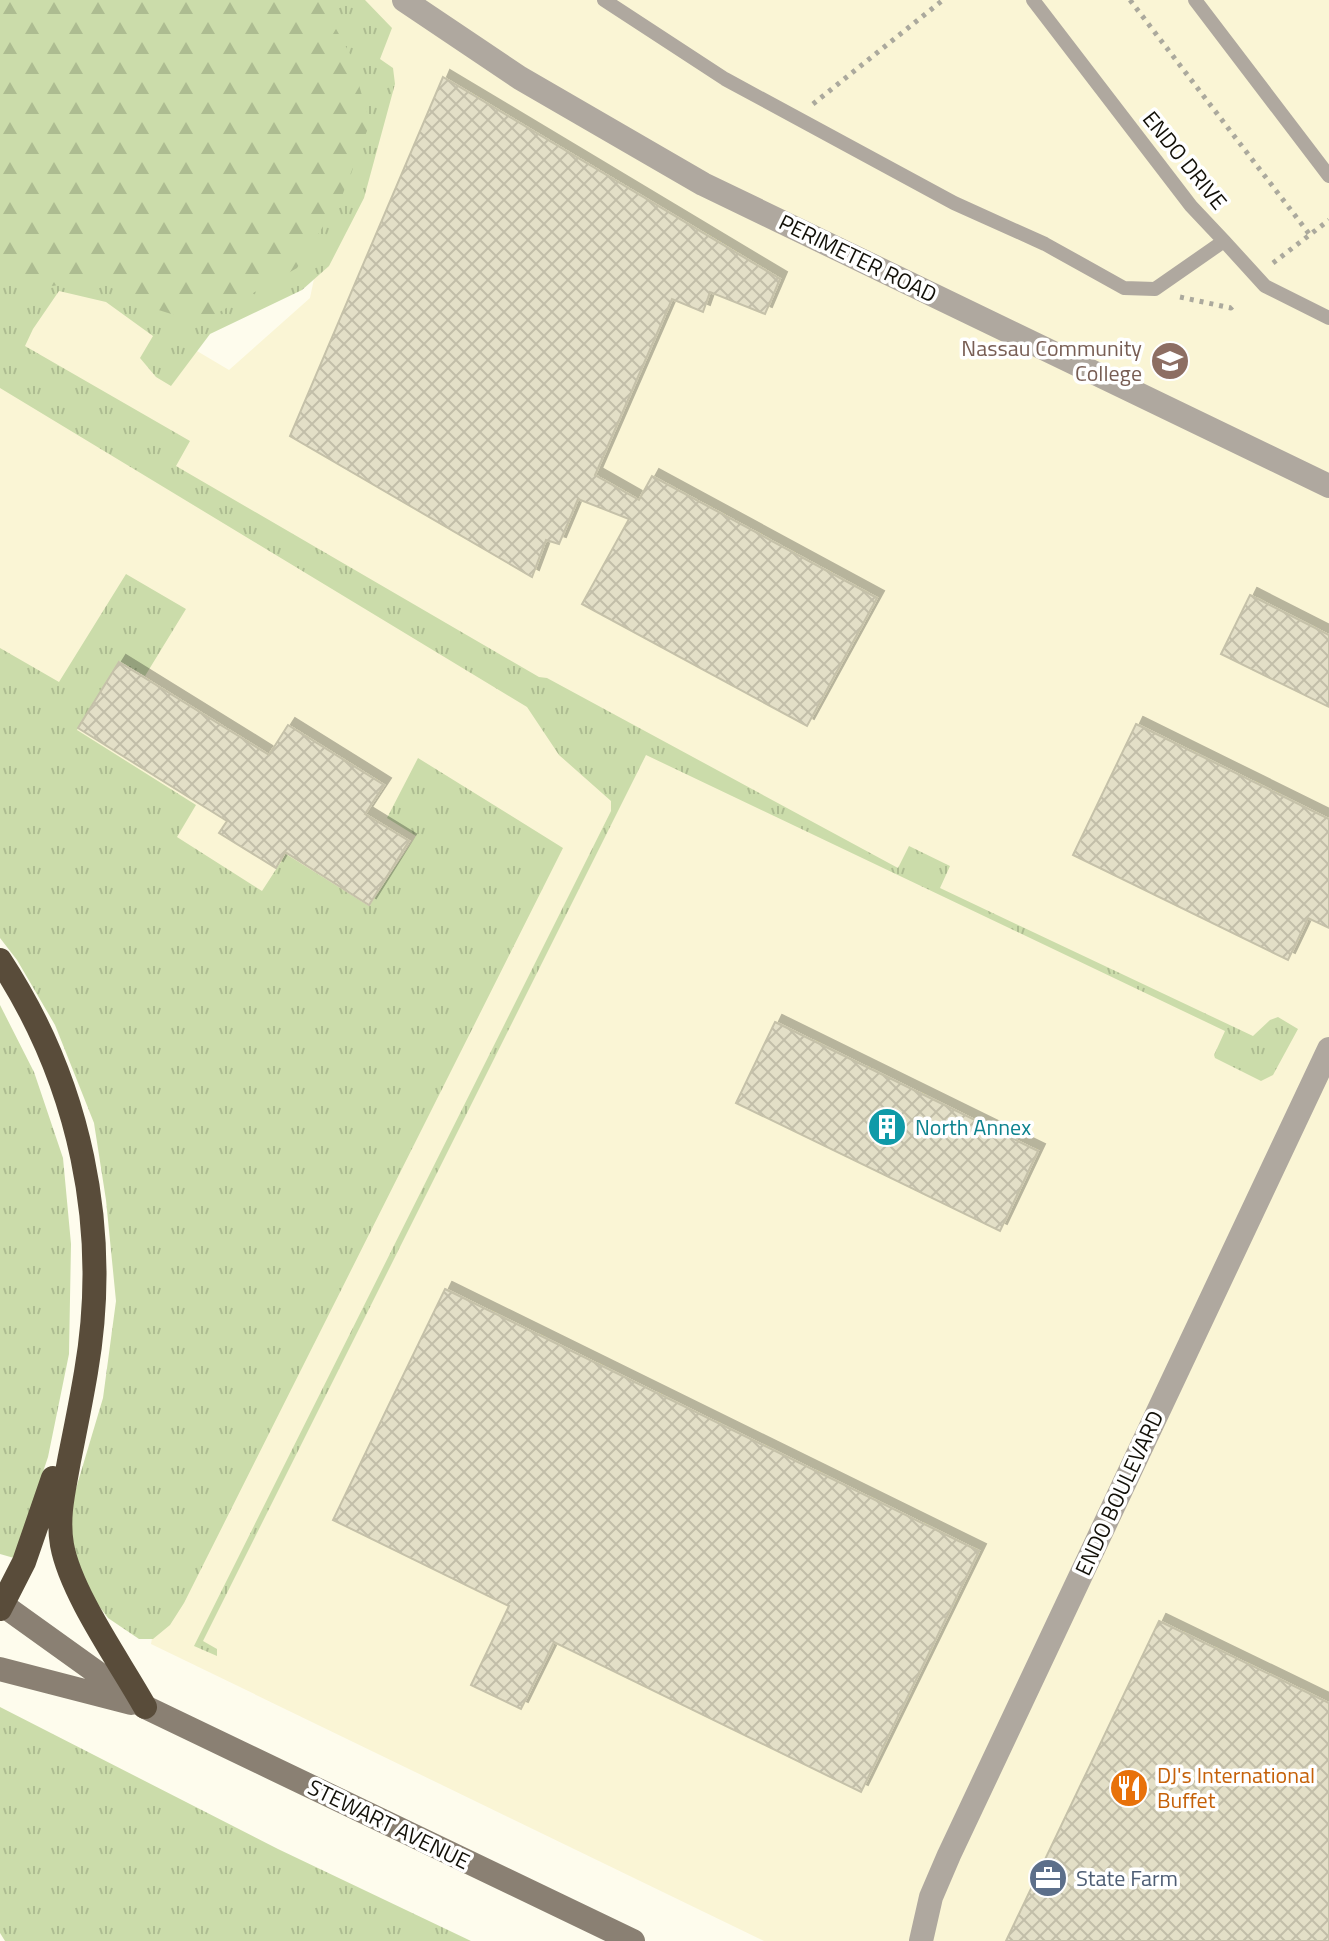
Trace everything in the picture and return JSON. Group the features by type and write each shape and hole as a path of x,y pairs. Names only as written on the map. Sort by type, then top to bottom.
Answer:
{"highway":[{"path":"0,960 22,995 56,1065 81,1149 91,1198 95,1241 94,1317 60,1506 62,1547 77,1589 145,1707"},
{"path":"1,1606 24,1562 79,1408"}],"main road":[{"name":"STEWART AVENUE","path":"1,1606 145,1707 633,1941"},
{"name":"STEWART AVENUE","path":"0,1669 145,1707"}],"street":[{"name":"PERIMETER ROAD","path":"404,0 520,78 703,184 1329,486"},
{"name":"ENDO BOULEVARD","path":"921,1941 931,1897 949,1855 1329,1049"}],"lane":[{"path":"604,0 725,79 954,203 1045,244 1124,288 1155,289 1224,241"},
{"path":"1195,0 1329,176"},
{"name":"ENDO DRIVE","path":"1038,2 1191,206 1265,286 1329,318"}],"path":[{"path":"796,117 943,0"},
{"path":"1130,0 1310,235"},
{"path":"1267,268 1329,220"},
{"path":"1231,308 1236,303"}],"shaded area":[{"path":"345,0 1329,0 1329,1941 764,1941 151,1644 198,1375 0,824 0,234 229,370 310,298 368,19"}],"green space":[{"path":"0,0 365,0 392,28 380,59 393,68 395,84 364,198 329,266 302,290 210,334 171,386 156,377 140,358 153,336 106,302 59,291 33,329 25,346 190,441 176,466 539,677 547,678 898,868 909,846 950,866 940,888 1253,1036 1270,1020 1278,1017 1298,1029 1273,1075 1261,1081 1215,1058 1225,1031 646,755 203,1641 217,1649 217,1656 194,1646 611,811 611,801 559,755 527,707 0,388"},
{"path":"0,0 320,0 350,54 370,123 342,196 297,268 200,323 149,307 90,277 53,286 23,276 0,262"},
{"path":"126,574 186,609 145,676 119,661 77,730 196,805 177,837 262,891 286,854 369,906 416,836 387,818 418,758 563,848 184,1603 170,1625 153,1639 139,1639 108,1618 84,1586 69,1540 72,1502 103,1398 116,1301 106,1200 94,1123 55,1025 17,960 0,938 0,648 59,682"},
{"path":"0,1005 34,1072 63,1158 71,1244 69,1354 48,1457 14,1558 0,1554"},
{"path":"0,1707 278,1849 471,1941 5,1941 0,1933"}],"building":[{"path":"443,77 780,279 765,314 710,292 703,312 672,299 595,475 639,500 652,476 877,598 807,726 582,604 629,519 578,499 559,544 546,540 532,577 290,436"},
{"path":"1250,595 1329,635 1329,707 1221,654"},
{"path":"119,662 269,755 288,725 384,785 365,814 409,841 369,905 285,852 276,868 219,833 227,821 78,728"},
{"path":"1136,724 1329,819 1329,928 1308,918 1288,960 1073,855"},
{"name":"North Annex","path":"775,1022 1038,1151 1000,1231 736,1103"},
{"path":"445,1289 979,1551 861,1792 554,1642 521,1709 471,1685 509,1606 333,1520"},
{"path":"1159,1621 1329,1703 1329,1941 1006,1941"}],"place":[{"name":"Nassau Community College","path":"1170,361"},
{"name":"North Annex","path":"887,1127"},
{"name":"DJ's International Buffet","path":"1129,1788"},
{"name":"State Farm","path":"1048,1878"}]}
